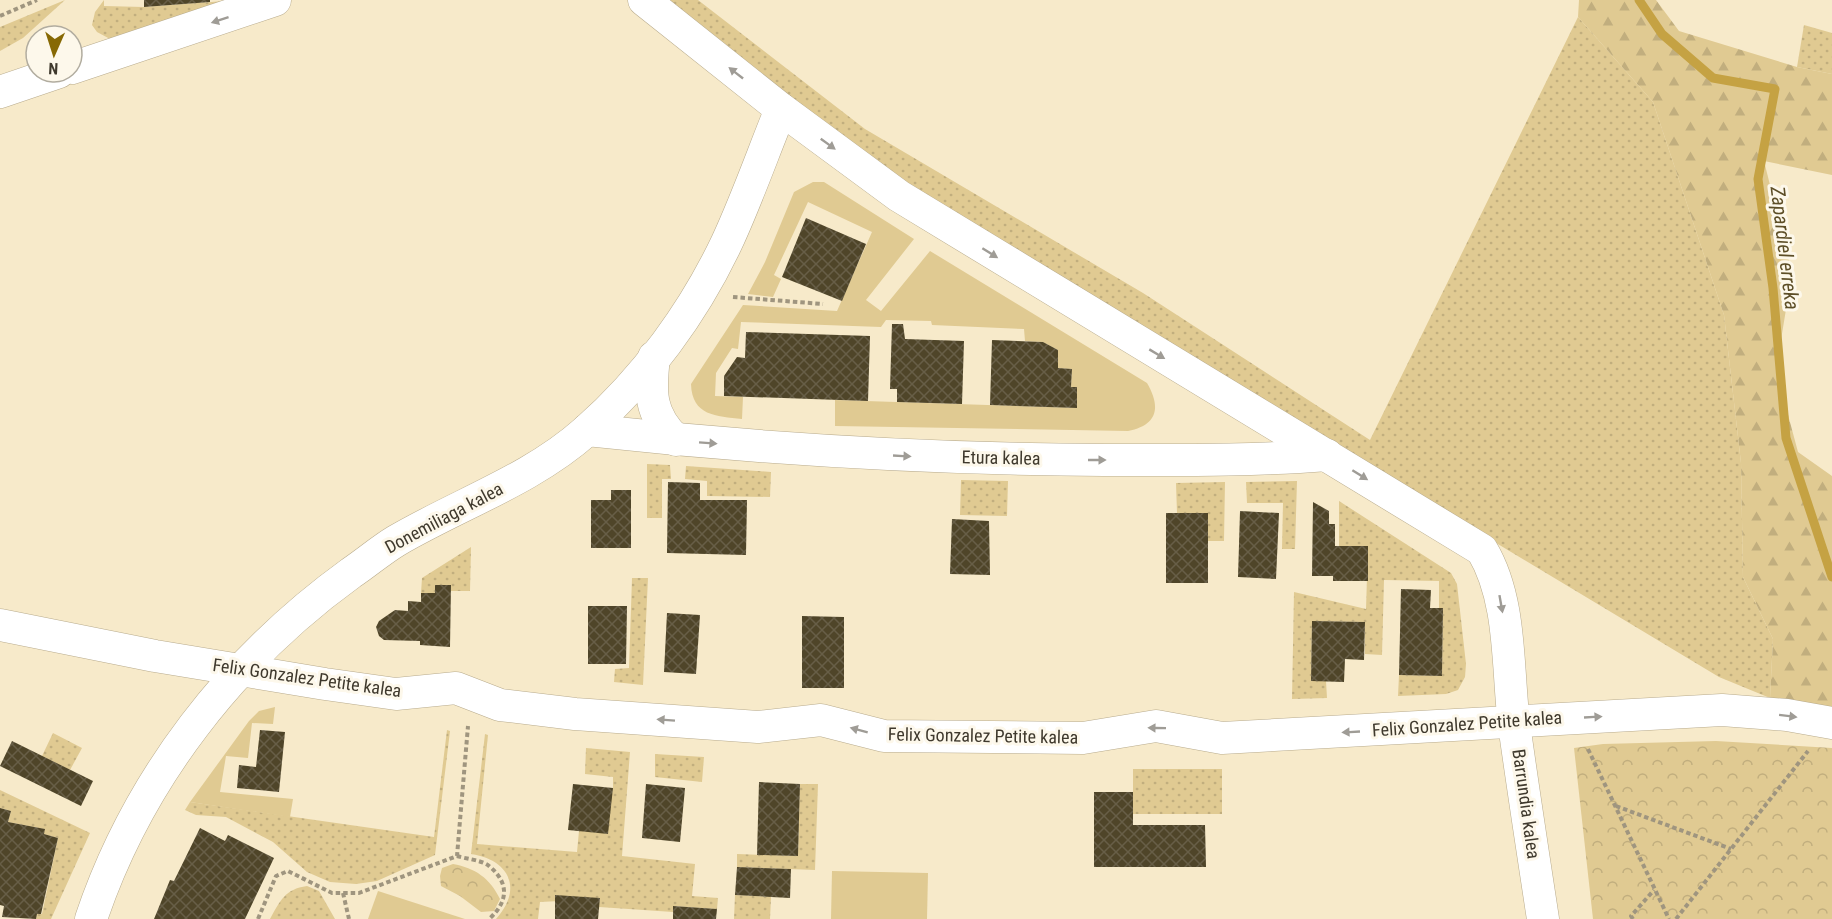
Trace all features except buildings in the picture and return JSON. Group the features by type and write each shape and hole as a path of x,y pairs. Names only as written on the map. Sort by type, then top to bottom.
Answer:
{"street":[{"path":"84,64 275,0"},
{"path":"644,0 781,109 899,196 1054,292 1327,454"},
{"path":"0,92 24,84"},
{"name":"Donemiliaga kalea","path":"91,919 107,874 131,822 194,724 239,669 308,604 393,543 520,477 587,430 636,381 696,297 726,243 781,109"},
{"path":"654,357 651,381 654,407 661,425 676,440"},
{"name":"Etura kalea","path":"587,430 676,440 908,456 1051,460 1203,460 1327,454"},
{"name":"Barrundia kalea","path":"1327,454 1482,550 1492,567 1501,601 1514,722 1543,919"},
{"name":"Felix Gonzalez Petite kalea","path":"0,625 239,669 396,694 456,688 500,705 575,714 758,727 821,720 884,736 1083,738 1156,726 1222,738 1722,710 1787,715 1832,723"}],"path":[{"path":"0,16 37,0"},
{"path":"729,297 823,304"},
{"path":"457,856 469,722"},
{"path":"1587,747 1669,919"},
{"path":"1676,919 1809,750"},
{"path":"1615,806 1731,849"},
{"path":"258,919 276,876 288,871 332,893 358,893 390,883 457,856 488,865 500,879 505,893 502,907 489,919"},
{"path":"1633,919 1631,916 1655,890"},
{"path":"344,893 349,919"}],"green space":[{"path":"65,0 38,24 24,24 24,37 0,51 0,27"},
{"path":"104,0 104,6 144,7 238,0 110,39 97,32 92,25 95,12"},
{"path":"665,0 698,0 865,129 1143,293 1370,440 1578,17 1653,102 1724,315 1741,463 1743,577 1773,639 1770,698 1719,677 841,144"},
{"path":"1579,0 1656,0 1679,31 1797,67 1832,74 1832,175 1764,161 1792,273 1776,370 1798,452 1832,476 1832,713 1795,708 1770,698 1773,639 1743,577 1741,463 1724,315 1653,102 1578,17"},
{"path":"1804,25 1832,33 1832,74 1797,67"},
{"path":"813,182 824,182 914,239 866,300 881,311 930,251 1147,383 1155,407 1151,420 1128,431 835,426 835,400 1077,408 1077,388 1071,387 1072,369 1058,368 1058,350 1043,342 1025,341 1024,329 932,325 931,321 886,320 881,327 741,322 738,349 732,348 716,373 715,396 743,397 742,419 715,415 701,408 692,395 691,384 743,305 837,311 872,232 808,202 774,275 781,279 773,297 748,294 765,262 794,192"},
{"path":"647,464 670,465 671,479 662,479 662,518 647,518"},
{"path":"686,466 771,472 770,497 707,496 707,481 685,479"},
{"path":"961,480 1008,481 1007,516 960,515"},
{"path":"1297,481 1295,549 1282,549 1283,503 1247,503 1246,482"},
{"path":"1225,482 1224,541 1208,541 1208,513 1177,513 1176,483"},
{"path":"1339,501 1451,573 1457,584 1466,664 1465,677 1458,690 1446,694 1398,696 1399,675 1442,676 1443,609 1439,608 1439,581 1384,580 1382,655 1365,654 1365,622 1312,621 1311,681 1326,681 1327,698 1292,699 1294,592 1366,609 1368,546 1339,546"},
{"path":"471,547 470,591 451,591 451,585 435,585 435,593 421,593 422,578"},
{"path":"632,578 648,578 643,685 614,682 615,669 629,668"},
{"path":"275,707 273,724 252,723 248,758 226,756 220,792 293,799 290,817 190,802 249,721 259,711"},
{"path":"447,730 450,731 435,855 377,881 356,884 330,882 307,872 273,842 226,817 196,815 185,810 190,802 434,837"},
{"path":"53,733 82,748 70,770 42,756"},
{"path":"485,734 488,735 477,844 577,852 579,831 613,788 613,777 585,774 586,748 630,752 622,856 695,864 692,896 718,898 717,909 674,906 673,912 599,907 600,899 540,902 538,919 496,919 509,897 508,877 495,862 471,854"},
{"path":"1716,741 1832,748 1832,919 1593,919 1574,748 1603,744"},
{"path":"655,754 704,757 702,782 655,777"},
{"path":"1133,769 1222,769 1222,814 1133,814"},
{"path":"800,784 818,784 815,870 737,867 737,854 798,856"},
{"path":"0,790 90,833 51,919 36,919 37,914 42,914 58,838 44,834 44,829 8,822 11,811 0,808"},
{"path":"453,864 475,871 492,885 500,899 494,911 481,912 460,896 441,886 442,868"},
{"path":"832,871 928,873 927,919 831,919"},
{"path":"307,886 319,891 335,919 270,919 280,901 288,893"},
{"path":"378,891 465,919 368,919"},
{"path":"735,895 771,897 770,919 734,919"}],"waterway":[{"name":"Zapardiel erreka","path":"1639,0 1662,34 1713,78 1775,89 1758,179 1773,288 1786,438 1832,577"}]}
